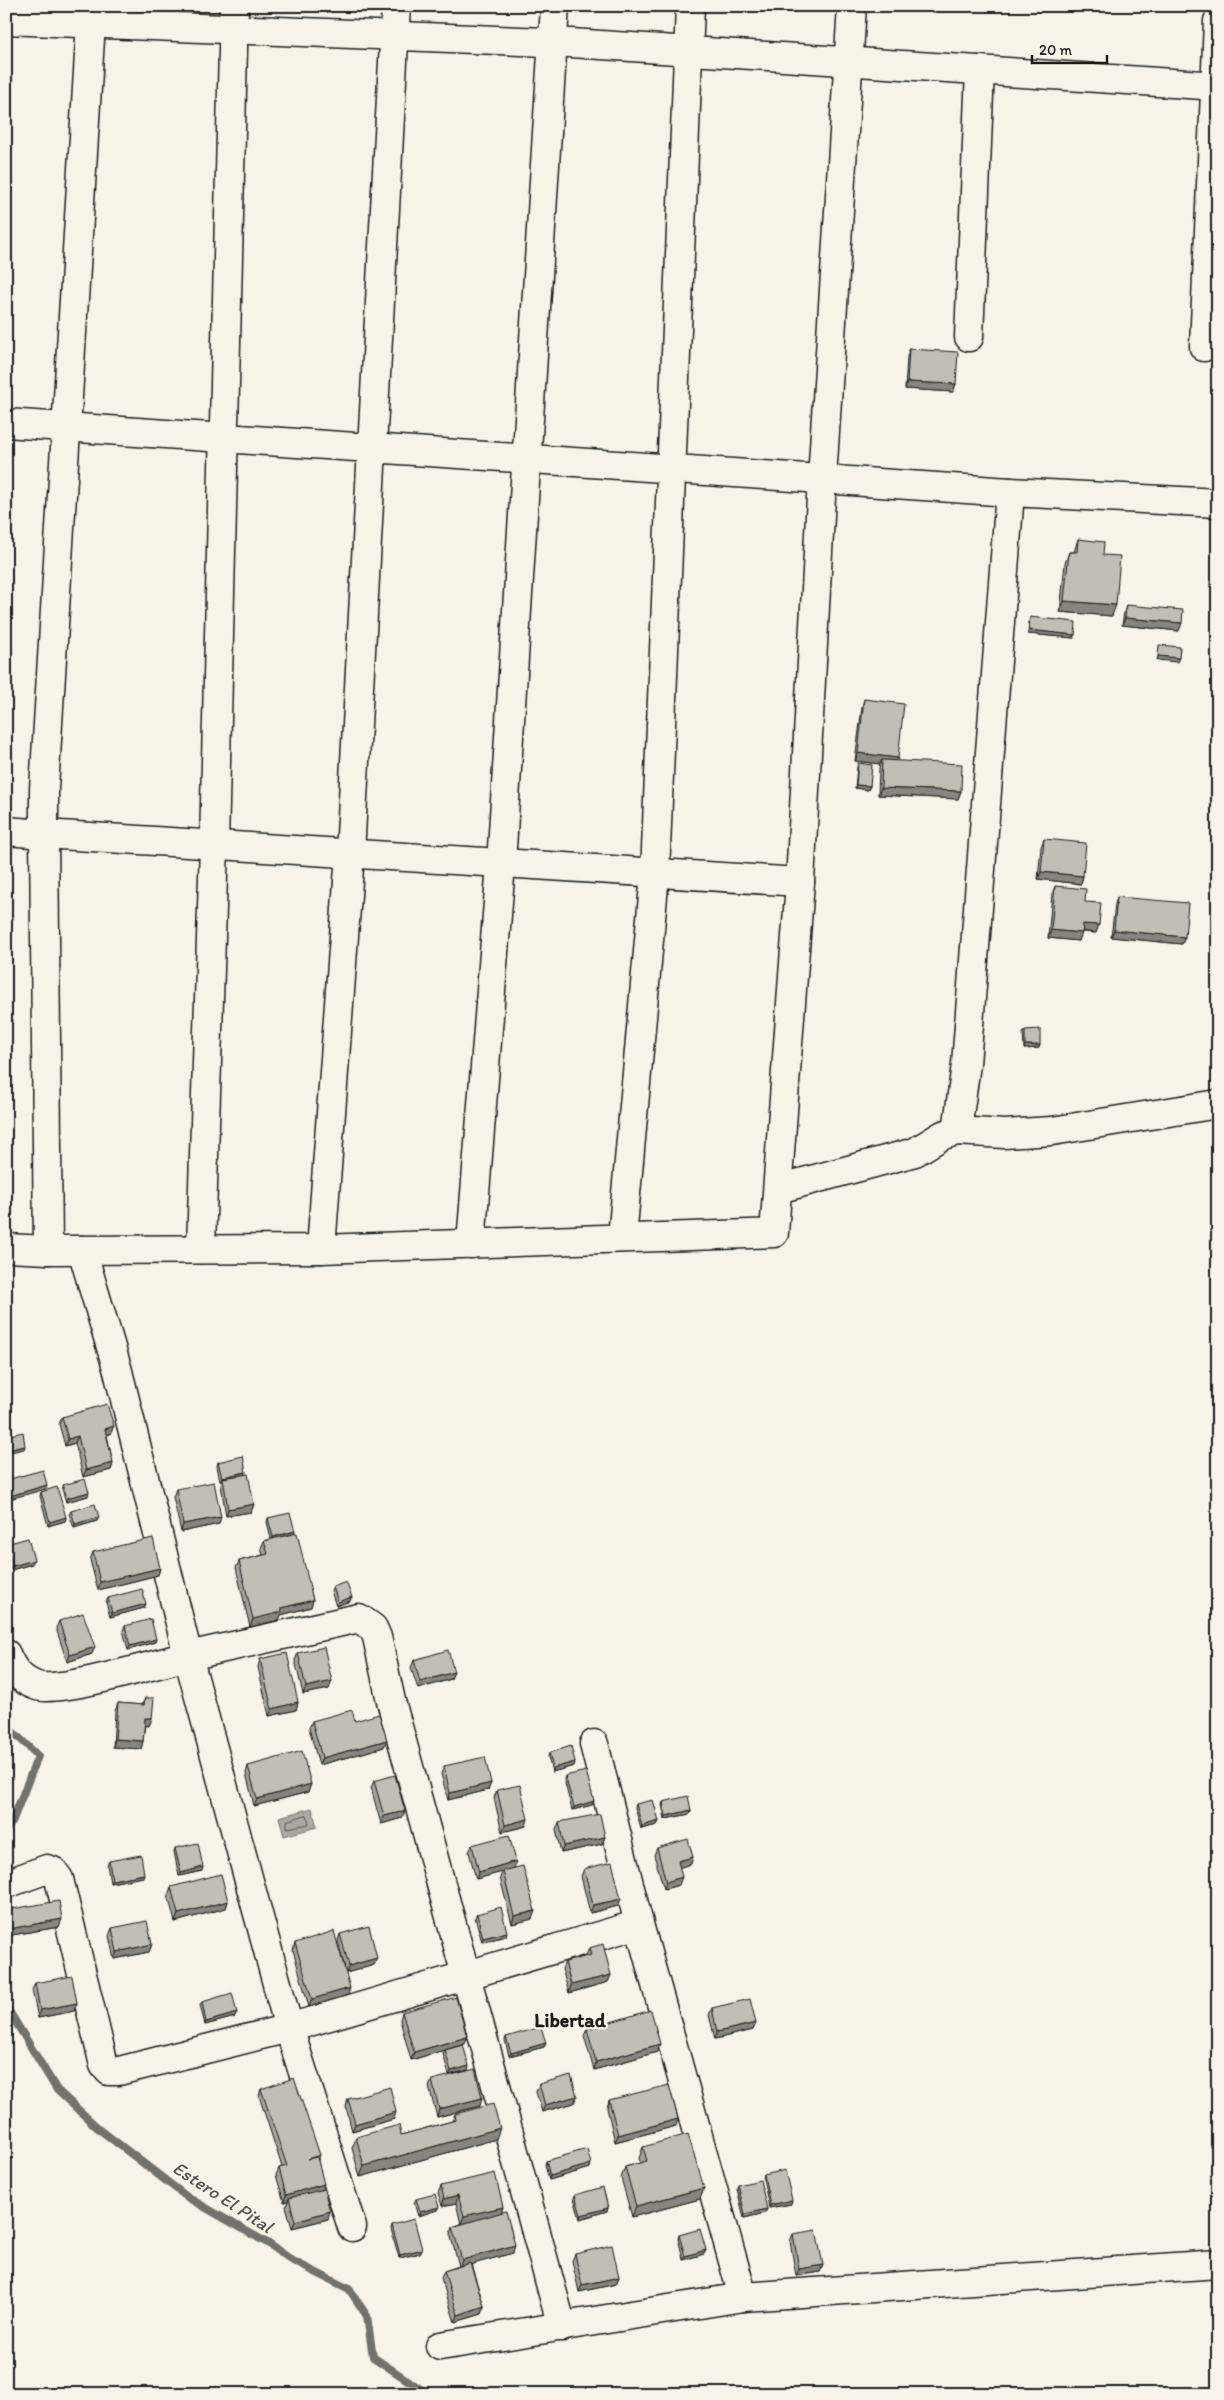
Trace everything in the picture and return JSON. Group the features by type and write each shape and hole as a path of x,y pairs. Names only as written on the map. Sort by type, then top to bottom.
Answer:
{"street":[{"path":"321,1250 350,854 396,6"},
{"path":"471,1244 502,864 554,6"},
{"path":"622,1238 656,874 690,6"},
{"path":"6,1248 48,1250 201,1248 321,1250 774,1233 800,882 822,479 852,6"},
{"path":"48,1250 44,790 91,15"},
{"path":"6,20 91,15 233,18 394,36 687,51 1217,86"},
{"path":"201,1248 214,846 233,18"},
{"path":"1204,347 1217,86 1218,21"},
{"path":"969,337 980,70"},
{"path":"6,423 1010,492 1218,503"},
{"path":"957,1131 966,1064 1010,492"},
{"path":"6,831 214,846 800,882"},
{"path":"778,1189 915,1152 943,1135 957,1131 1004,1134 1052,1131 1218,1103"},
{"path":"82,1250 118,1371 188,1656 288,2028 352,2227"},
{"path":"6,1654 15,1674 38,1686 64,1686 359,1618 373,1628 377,1637 391,1701 562,2327"},
{"path":"594,1744 639,1924 743,2297"},
{"path":"6,1884 47,1869 53,1872 59,1879 104,2065 109,2071 119,2071 288,2028 639,1924"},
{"path":"440,2346 743,2297 1218,2264"}],"water":[{"path":"312,1808 317,1827 284,1836 279,1817"}],"building":[{"path":"909,349 958,352 956,384 907,382"},
{"path":"1078,539 1104,542 1103,555 1120,556 1116,605 1064,601 1069,552 1077,552"},
{"path":"1126,605 1183,610 1182,623 1125,618"},
{"path":"1030,617 1076,622 1075,635 1029,630"},
{"path":"1159,645 1180,647 1179,658 1158,656"},
{"path":"864,699 904,704 898,758 858,753"},
{"path":"882,760 962,764 961,791 881,788"},
{"path":"858,763 872,765 870,786 856,785"},
{"path":"1044,839 1086,843 1083,876 1041,872"},
{"path":"1055,886 1086,889 1085,902 1101,903 1099,925 1083,924 1082,933 1051,930"},
{"path":"1117,897 1188,903 1185,937 1114,930"},
{"path":"1040,1029 1040,1045 1025,1045 1025,1030"},
{"path":"107,1404 114,1426 105,1429 113,1463 86,1470 78,1436 68,1439 62,1417"},
{"path":"7,1412 12,1429 6,1430"},
{"path":"23,1432 25,1446 6,1450 6,1436"},
{"path":"243,1456 246,1472 222,1477 218,1462"},
{"path":"43,1470 47,1485 6,1497 6,1480"},
{"path":"248,1474 254,1504 228,1509 223,1478"},
{"path":"85,1479 89,1492 67,1498 63,1485"},
{"path":"214,1482 221,1517 183,1524 176,1489"},
{"path":"57,1487 66,1517 50,1522 41,1492"},
{"path":"95,1504 99,1517 75,1524 71,1511"},
{"path":"290,1513 295,1531 273,1537 268,1518"},
{"path":"297,1533 313,1600 281,1608 282,1612 253,1619 239,1561 268,1554 264,1541"},
{"path":"28,1538 34,1560 13,1566 6,1544"},
{"path":"153,1538 160,1568 100,1582 93,1552"},
{"path":"346,1582 352,1597 338,1602 333,1587"},
{"path":"142,1589 146,1604 112,1613 108,1598"},
{"path":"83,1613 95,1647 70,1655 59,1621"},
{"path":"151,1619 156,1639 130,1646 125,1626"},
{"path":"324,1647 332,1681 306,1687 298,1653"},
{"path":"448,1650 454,1672 420,1682 414,1660"},
{"path":"287,1653 298,1702 272,1709 260,1659"},
{"path":"145,1698 154,1698 152,1718 145,1718 143,1741 115,1739 118,1703 144,1705"},
{"path":"352,1710 355,1721 379,1714 387,1740 322,1758 312,1721"},
{"path":"571,1746 575,1762 553,1768 549,1753"},
{"path":"302,1751 311,1784 257,1799 248,1766"},
{"path":"485,1757 491,1783 450,1793 444,1766"},
{"path":"586,1771 594,1801 574,1807 565,1776"},
{"path":"395,1775 405,1811 384,1816 374,1781"},
{"path":"520,1785 528,1819 505,1825 497,1790"},
{"path":"688,1796 691,1810 666,1816 663,1802"},
{"path":"653,1800 659,1821 642,1826 636,1804"},
{"path":"600,1814 605,1837 564,1846 559,1822"},
{"path":"509,1835 516,1861 479,1872 472,1845"},
{"path":"688,1839 693,1857 678,1861 682,1877 666,1882 657,1848"},
{"path":"198,1843 203,1867 181,1873 175,1848"},
{"path":"141,1855 144,1874 112,1880 109,1861"},
{"path":"612,1862 621,1899 593,1905 584,1869"},
{"path":"523,1866 535,1911 514,1916 503,1871"},
{"path":"221,1874 228,1901 178,1914 171,1887"},
{"path":"59,1901 62,1919 9,1929 6,1910"},
{"path":"501,1907 507,1932 483,1938 477,1914"},
{"path":"147,1921 152,1944 117,1952 112,1928"},
{"path":"369,1926 377,1958 349,1966 340,1934"},
{"path":"334,1931 350,1988 312,1999 295,1943"},
{"path":"603,1944 611,1975 571,1985 565,1962 591,1955 589,1948"},
{"path":"72,1976 77,2003 40,2010 35,1983"},
{"path":"232,1993 237,2013 206,2022 202,2002"},
{"path":"456,1997 467,2037 414,2052 402,2012"},
{"path":"750,1999 756,2023 717,2032 712,2008"},
{"path":"651,2010 660,2044 596,2062 587,2029"},
{"path":"541,2027 546,2043 511,2053 506,2037"},
{"path":"463,2045 469,2066 451,2071 445,2050"},
{"path":"475,2069 482,2098 439,2109 432,2080"},
{"path":"571,2075 577,2096 545,2105 539,2084"},
{"path":"294,2078 320,2155 307,2159 317,2157 324,2184 286,2195 279,2168 287,2166 261,2089"},
{"path":"669,2085 678,2119 618,2135 609,2100"},
{"path":"390,2087 396,2112 355,2124 348,2099"},
{"path":"493,2104 500,2128 364,2166 356,2137 399,2125 401,2135 456,2120 455,2114"},
{"path":"688,2134 704,2188 636,2206 625,2167 647,2161 643,2147"},
{"path":"587,2149 591,2164 550,2176 546,2161"},
{"path":"785,2170 792,2200 770,2205 764,2175"},
{"path":"495,2173 503,2207 464,2216 458,2195 444,2199 441,2186"},
{"path":"760,2180 767,2209 745,2214 738,2185"},
{"path":"603,2187 608,2208 581,2215 575,2195"},
{"path":"324,2189 330,2211 295,2221 289,2198"},
{"path":"435,2194 439,2207 420,2212 416,2199"},
{"path":"506,2211 515,2245 462,2260 452,2227"},
{"path":"414,2219 422,2249 400,2255 392,2225"},
{"path":"700,2229 706,2250 685,2256 679,2235"},
{"path":"816,2230 823,2265 799,2269 793,2234"},
{"path":"612,2245 619,2277 582,2285 575,2254"},
{"path":"470,2263 484,2306 458,2315 444,2271"}],"waterway":[{"name":"Estero El Pital","path":"6,1725 38,1756 12,1822 6,1831"},
{"name":"Estero El Pital","path":"6,2006 57,2090 99,2129 187,2197 269,2244 293,2261 349,2289 367,2316 373,2357 428,2394"}],"district":[{"name":"Libertad","path":"570,2020"}]}
